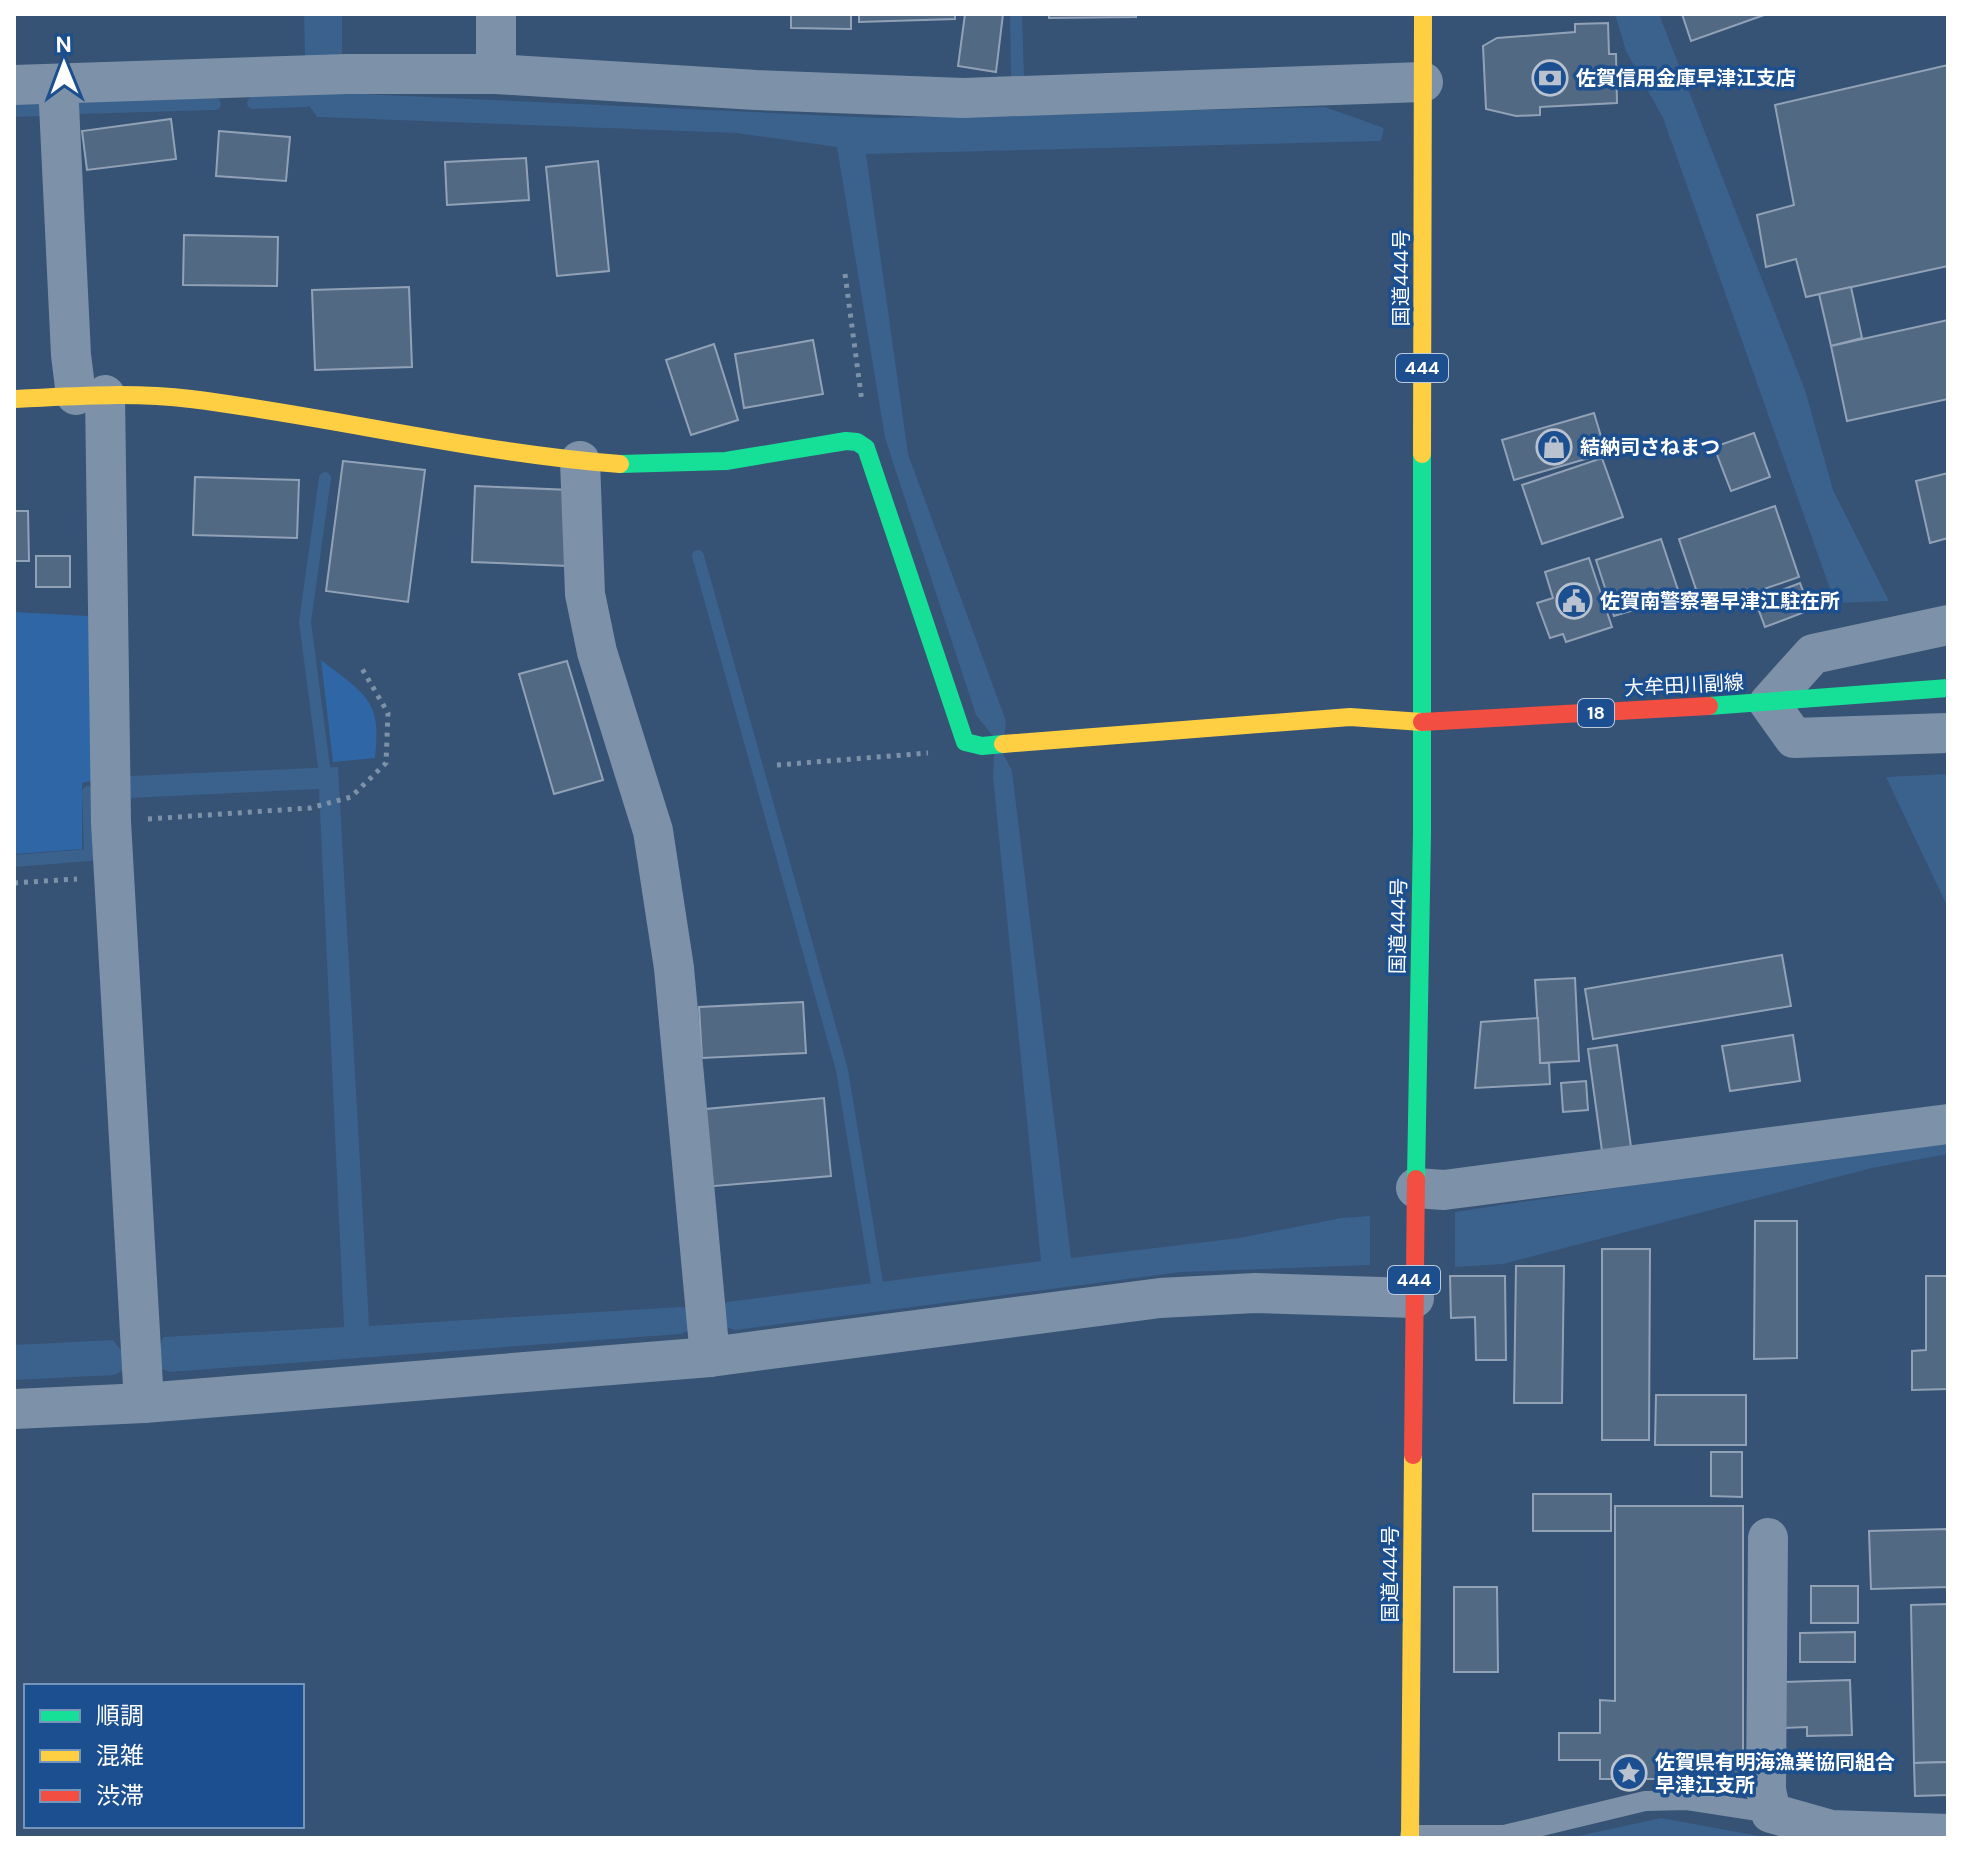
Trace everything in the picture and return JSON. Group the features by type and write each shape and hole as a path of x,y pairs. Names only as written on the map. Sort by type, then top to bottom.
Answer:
{"main road":[{"name":"国道444号","path":"1410,1836 1422,722 1423,14"},
{"path":"14,399 91,395 189,399 580,461 633,465 726,461 846,441 857,442 866,448 974,744"},
{"name":"大牟田川副線","path":"974,744 1350,717 1422,722 1769,703 1948,688"}],"street":[{"path":"496,14 496,74"},
{"path":"14,85 347,74 496,74 756,90 963,98 1423,82"},
{"path":"58,84 71,355 91,395 111,822 143,1373"},
{"path":"580,461 585,594 597,652 653,831 669,938 707,1328"},
{"path":"1948,625 1813,654 1769,703 1794,738 1948,733"},
{"path":"1416,1188 1444,1190 1948,1124"},
{"path":"14,1409 143,1373 707,1328 1255,1293 1414,1298"},
{"path":"1768,1538 1766,1790 1771,1813 1831,1830 1948,1834"}],"lane":[{"path":"1410,1836 1504,1835 1645,1801 1687,1800 1771,1813"}],"path":[{"path":"845,274 863,411 857,442"},
{"path":"111,822 310,808 351,797 386,763 388,713 361,667"},
{"path":"777,765 945,752 974,744"},
{"path":"14,883 114,877"}],"shaded area":[{"path":"304,14 342,14 342,93 880,118 1325,107 1384,128 1381,141 866,154 908,454 1006,721 1003,753 1012,771 1071,1258 1239,1238 1341,1218 1370,1216 1370,1265 1181,1272 735,1330 709,1321 681,1334 169,1372 142,1367 115,1375 14,1380 14,1345 113,1340 120,1349 160,1347 163,1337 344,1327 319,789 129,798 128,776 338,767 369,1326 679,1307 700,1309 727,1302 1041,1261 993,777 995,739 976,715 885,438 837,147 736,133 317,117 306,101"},
{"path":"1010,14 1022,14 1024,76 1011,77"},
{"path":"1615,14 1659,14 1805,390 1833,490 1889,601 1835,603 1663,118 1626,51"},
{"path":"14,612 89,616 91,781 82,783 82,849 14,854"},
{"path":"321,660 367,699 376,722 375,758 333,762"},
{"path":"1946,774 1948,779 1948,908 1886,777"},
{"path":"1948,1138 1948,1154 1872,1168 1503,1264 1455,1267 1455,1212"},
{"path":"1661,1818 1759,1836 1764,1838 1569,1838"}],"building":[{"path":"791,14 851,14 851,29 791,28"},
{"path":"859,14 955,14 955,19 859,22"},
{"path":"965,14 1003,14 996,72 958,66"},
{"path":"1049,14 1136,14 1136,17 1049,18"},
{"path":"1682,14 1767,14 1691,41"},
{"name":"佐賀信用金庫早津江支店","path":"1608,23 1609,54 1616,54 1617,103 1540,107 1540,115 1516,116 1486,109 1483,46 1497,38 1575,32 1575,24"},
{"path":"1948,65 1948,266 1806,297 1796,259 1766,267 1757,215 1794,205 1775,105"},
{"path":"171,119 176,159 87,170 82,131"},
{"path":"219,131 290,137 286,181 216,176"},
{"path":"526,158 529,200 447,205 445,162"},
{"path":"598,161 609,271 557,276 546,167"},
{"path":"184,235 278,237 277,286 183,285"},
{"path":"409,287 412,367 315,370 312,290"},
{"path":"1851,287 1862,338 1831,346 1819,294"},
{"path":"1948,320 1948,399 1847,421 1831,346"},
{"path":"813,340 823,394 744,408 735,354"},
{"path":"714,344 738,420 691,435 666,360"},
{"name":"結納司さねまつ","path":"1594,413 1606,453 1514,480 1502,440"},
{"path":"1754,433 1770,477 1731,491 1714,447"},
{"path":"1602,458 1623,517 1542,544 1522,485"},
{"path":"343,461 425,470 408,602 326,591"},
{"path":"1948,473 1948,538 1930,543 1916,481"},
{"path":"195,477 299,480 297,538 193,535"},
{"path":"475,486 571,490 568,566 472,562"},
{"path":"1775,506 1799,577 1703,610 1679,539"},
{"path":"14,511 28,511 29,561 14,561"},
{"path":"1661,539 1680,596 1614,616 1596,560"},
{"path":"36,556 70,556 70,587 36,587"},
{"name":"佐賀南警察署早津江駐在所","path":"1589,558 1612,627 1566,642 1563,634 1550,638 1537,603 1553,598 1545,572"},
{"path":"1800,583 1810,610 1765,627 1755,600"},
{"path":"567,661 603,780 554,794 519,674"},
{"path":"1782,955 1791,1006 1593,1039 1585,989"},
{"path":"1575,978 1579,1061 1540,1063 1535,980"},
{"path":"803,1002 806,1053 702,1058 699,1007"},
{"path":"1538,1018 1540,1063 1549,1063 1550,1084 1475,1088 1481,1022"},
{"path":"1793,1035 1800,1081 1730,1091 1722,1046"},
{"path":"1617,1045 1631,1147 1602,1151 1588,1049"},
{"path":"1586,1081 1588,1110 1563,1112 1561,1083"},
{"path":"824,1098 831,1176 703,1187 695,1110"},
{"path":"1755,1221 1797,1221 1797,1358 1754,1359"},
{"path":"1602,1249 1650,1249 1649,1440 1602,1440"},
{"path":"1516,1266 1564,1266 1562,1403 1514,1403"},
{"path":"1450,1276 1505,1276 1506,1360 1476,1360 1475,1317 1451,1318"},
{"path":"1926,1276 1948,1276 1948,1389 1912,1390 1912,1351 1926,1350"},
{"path":"1656,1395 1746,1395 1746,1445 1655,1445"},
{"path":"1711,1452 1742,1452 1742,1497 1711,1496"},
{"path":"1533,1494 1611,1494 1611,1531 1533,1531"},
{"path":"1615,1506 1743,1506 1743,1779 1600,1779 1600,1760 1559,1760 1559,1733 1600,1733 1600,1700 1615,1701"},
{"path":"1948,1529 1948,1587 1871,1589 1869,1531"},
{"path":"1811,1586 1858,1586 1858,1623 1811,1623"},
{"path":"1454,1587 1497,1587 1498,1672 1454,1672"},
{"path":"1948,1604 1948,1762 1914,1763 1911,1605"},
{"path":"1855,1632 1855,1662 1800,1662 1800,1633"},
{"path":"1850,1680 1852,1735 1807,1736 1807,1727 1784,1728 1783,1682"},
{"path":"1948,1762 1948,1795 1915,1796 1914,1763"}],"waterway":[{"path":"253,103 306,101"},
{"path":"79,108 215,104"},
{"path":"14,111 43,110"},
{"path":"324,767 305,622 325,478"},
{"path":"698,556 842,1070 877,1283"},
{"path":"14,861 90,855 88,792"}],"traffic: fast":[{"path":"620,464 726,461 846,441 857,442 866,448 965,742 982,746 1003,744"},
{"path":"1416,1179 1422,833 1422,454"},
{"path":"1709,706 1948,688"}],"traffic: slow":[{"path":"1422,454 1423,14"},
{"path":"14,399 125,395 191,399 512,452 620,464"},
{"path":"1003,744 1350,717 1422,722"},
{"path":"1410,1838 1413,1455"}],"traffic: jam":[{"path":"1422,722 1709,706"},
{"path":"1413,1455 1416,1179"}],"place":[{"name":"佐賀信用金庫早津江支店","path":"1550,78"},
{"name":"結納司さねまつ","path":"1554,447"},
{"name":"佐賀南警察署早津江駐在所","path":"1574,601"},
{"name":"佐賀県有明海漁業協同組合 早津江支所","path":"1629,1773"}]}
